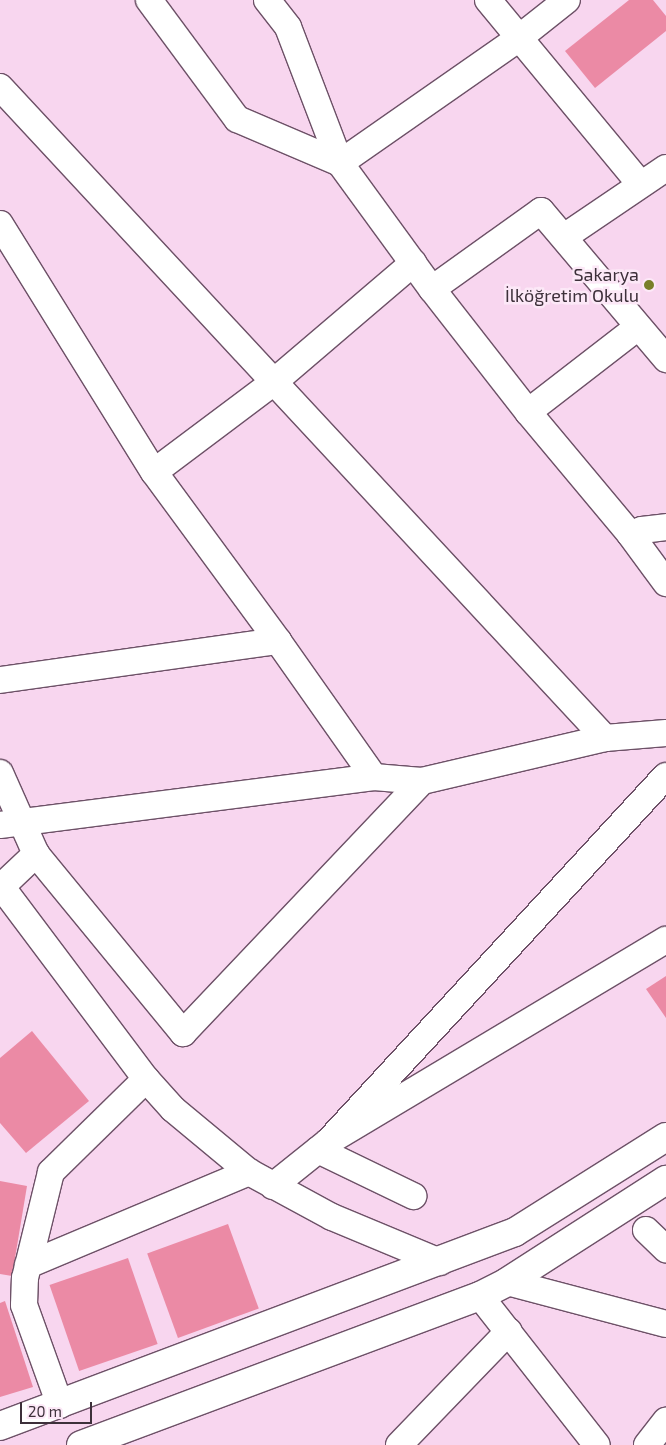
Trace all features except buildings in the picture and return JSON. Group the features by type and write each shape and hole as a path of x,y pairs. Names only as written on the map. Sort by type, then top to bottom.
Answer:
{"main road":[{"path":"0,1426 60,1406 515,1232 666,1137"},
{"path":"81,1445 480,1296 507,1282 666,1180"}],"street":[{"path":"149,0 237,119 340,163"},
{"path":"267,0 288,27 340,163 432,289 528,412 646,530 666,583"},
{"path":"488,0 640,184"},
{"path":"340,163 519,38 567,0"},
{"path":"0,87 275,381 604,738"},
{"path":"564,237 666,168"},
{"path":"432,289 540,211 666,359"},
{"path":"0,224 154,472 278,641 374,777"},
{"path":"154,472 275,381 413,263"},
{"path":"528,412 638,327"},
{"path":"646,530 666,507"},
{"path":"0,680 278,641"},
{"path":"10,823 374,777 422,781 604,738 666,732"},
{"path":"0,773 10,823 183,1033 422,781"},
{"path":"323,1146 666,776"},
{"path":"36,854 0,887 146,1079 173,1109 249,1172 272,1186 332,1217 440,1262"},
{"path":"272,1186 323,1146 666,940"},
{"path":"60,1406 24,1306 25,1278 51,1172 146,1079"},
{"path":"323,1146 413,1196"},
{"path":"28,1265 249,1172"},
{"path":"646,1230 666,1249"},
{"path":"507,1282 666,1324"},
{"path":"480,1296 597,1445"},
{"path":"400,1445 509,1331"},
{"path":"648,1445 666,1421"}],"place":[{"name":"Sakarya İlköğretim Okulu","path":"649,285"}]}
